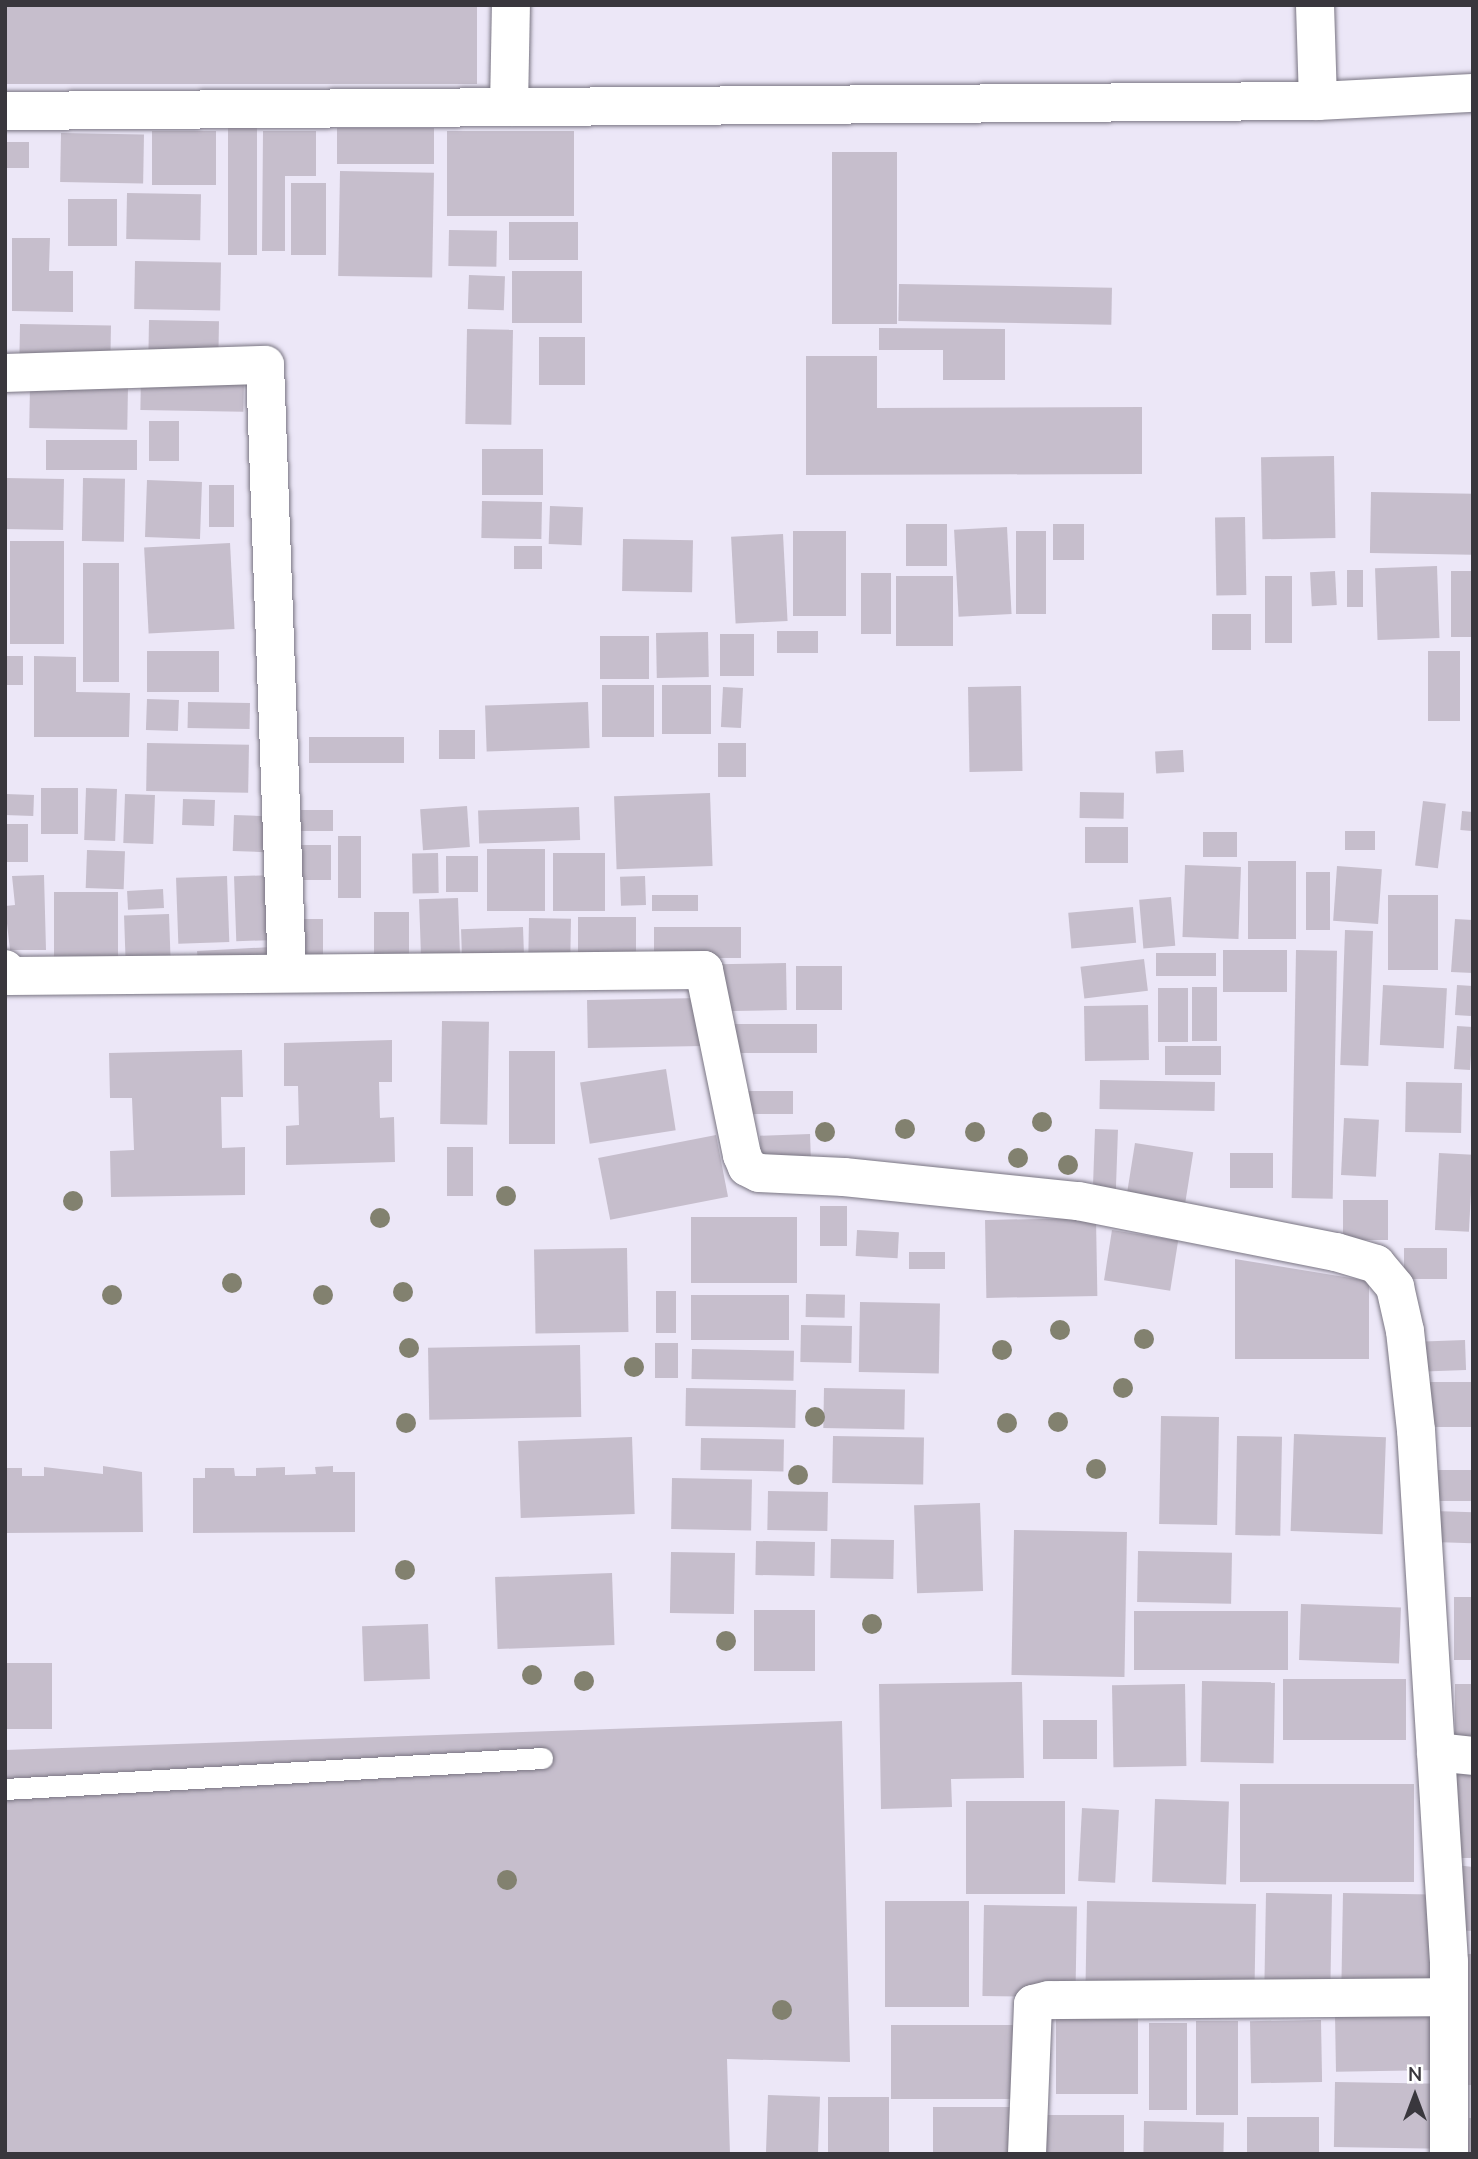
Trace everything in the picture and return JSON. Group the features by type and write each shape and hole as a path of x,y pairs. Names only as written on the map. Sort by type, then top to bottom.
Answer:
{"street":[{"path":"509,107 511,5"},
{"path":"1315,5 1318,101"},
{"path":"5,111 1318,101 1473,93"},
{"path":"5,373 265,365 287,973"},
{"path":"5,969 9,975 704,970 742,1155 747,1167 759,1173 844,1177 1078,1201 1336,1252 1377,1264 1395,1287 1405,1331 1454,1754 1449,2154"},
{"path":"1027,2154 1033,2004 1049,2000 1449,1997"}],"lane":[{"path":"5,1789 542,1758"}],"building":[{"path":"5,5 477,5 477,84 5,84"},
{"path":"228,128 257,128 257,255 228,255"},
{"path":"337,128 434,128 434,164 337,164"},
{"path":"152,131 216,131 216,185 152,185"},
{"path":"263,131 316,131 316,176 285,176 285,251 262,251"},
{"path":"447,131 574,131 574,216 447,216"},
{"path":"61,133 144,134 143,183 60,182"},
{"path":"5,142 29,142 29,168 5,168"},
{"path":"832,152 897,152 897,324 832,324"},
{"path":"340,171 434,173 432,278 338,276"},
{"path":"291,183 326,183 326,255 291,255"},
{"path":"127,193 201,194 200,240 126,239"},
{"path":"68,199 117,199 117,246 68,246"},
{"path":"509,222 578,222 578,260 509,260"},
{"path":"449,230 497,231 496,267 448,266"},
{"path":"12,238 50,238 49,271 73,271 73,312 12,311"},
{"path":"135,261 221,263 220,310 134,309"},
{"path":"512,271 582,271 582,323 512,323"},
{"path":"469,275 505,276 504,310 468,309"},
{"path":"899,284 1112,288 1111,325 898,321"},
{"path":"149,320 219,321 218,354 148,353"},
{"path":"20,324 111,326 110,363 19,361"},
{"path":"879,328 1005,329 1005,380 943,380 943,350 879,350"},
{"path":"467,329 513,330 511,425 465,424"},
{"path":"539,337 585,337 585,385 539,385"},
{"path":"806,356 877,356 877,408 1142,407 1142,474 806,475"},
{"path":"141,375 244,377 243,412 140,410"},
{"path":"30,385 128,387 127,430 29,428"},
{"path":"149,421 179,421 179,461 149,461"},
{"path":"46,440 137,440 137,470 46,470"},
{"path":"482,449 543,449 543,495 482,495"},
{"path":"1334,456 1335,538 1262,539 1261,457"},
{"path":"5,478 64,479 63,530 5,529"},
{"path":"83,478 125,479 124,542 82,541"},
{"path":"147,480 202,482 200,539 145,537"},
{"path":"209,485 234,485 234,527 209,527"},
{"path":"1371,492 1473,494 1472,555 1370,553"},
{"path":"482,501 542,502 541,539 481,538"},
{"path":"550,506 583,507 582,545 549,544"},
{"path":"1245,517 1246,595 1216,596 1215,518"},
{"path":"906,524 947,524 947,566 906,566"},
{"path":"1053,524 1084,524 1084,560 1053,560"},
{"path":"1007,527 1012,614 959,617 954,530"},
{"path":"793,531 846,531 846,616 793,616"},
{"path":"1016,531 1046,531 1046,614 1016,614"},
{"path":"783,534 788,621 736,624 731,537"},
{"path":"623,539 693,540 692,592 622,591"},
{"path":"10,541 64,541 64,644 10,644"},
{"path":"230,543 235,629 149,633 144,548"},
{"path":"514,546 542,546 542,569 514,569"},
{"path":"83,563 119,563 119,682 83,682"},
{"path":"1437,566 1440,638 1378,640 1375,568"},
{"path":"1347,570 1363,570 1363,607 1347,607"},
{"path":"1335,571 1337,605 1312,606 1310,572"},
{"path":"1451,571 1473,571 1473,637 1451,637"},
{"path":"861,573 891,573 891,634 861,634"},
{"path":"896,576 953,576 953,646 896,646"},
{"path":"1265,576 1292,576 1292,643 1265,643"},
{"path":"1212,614 1251,614 1251,650 1212,650"},
{"path":"777,631 818,631 818,653 777,653"},
{"path":"708,632 709,677 657,678 656,633"},
{"path":"720,634 754,634 754,676 720,676"},
{"path":"600,636 649,636 649,679 600,679"},
{"path":"147,651 219,651 219,692 147,692"},
{"path":"1428,651 1460,651 1460,721 1428,721"},
{"path":"5,656 23,656 23,685 5,685"},
{"path":"34,656 76,657 76,692 130,693 129,737 34,737"},
{"path":"602,685 654,685 654,737 602,737"},
{"path":"662,685 711,685 711,734 662,734"},
{"path":"1021,686 1022,771 969,772 968,687"},
{"path":"723,687 743,688 741,728 721,727"},
{"path":"147,699 179,700 178,731 146,730"},
{"path":"188,702 250,703 250,729 188,728"},
{"path":"588,702 590,748 487,752 485,706"},
{"path":"439,730 475,730 475,759 439,759"},
{"path":"309,737 404,737 404,763 309,763"},
{"path":"147,743 249,745 248,793 146,791"},
{"path":"718,743 746,743 746,777 718,777"},
{"path":"1183,750 1184,772 1156,773 1155,751"},
{"path":"41,788 78,788 78,834 41,834"},
{"path":"86,788 117,789 115,841 84,840"},
{"path":"1080,792 1124,793 1124,819 1080,818"},
{"path":"710,793 713,866 617,869 614,796"},
{"path":"5,794 34,795 33,816 5,815"},
{"path":"125,794 155,795 153,844 123,843"},
{"path":"183,799 215,800 214,826 182,825"},
{"path":"1423,801 1446,804 1438,868 1415,866"},
{"path":"467,806 470,847 423,850 420,809"},
{"path":"579,807 580,840 479,844 478,811"},
{"path":"301,810 333,810 333,831 301,831"},
{"path":"1462,811 1473,812 1471,831 1460,830"},
{"path":"234,815 267,816 266,852 233,851"},
{"path":"5,824 28,824 28,862 5,862"},
{"path":"1085,827 1128,827 1128,863 1085,863"},
{"path":"1345,831 1375,831 1375,850 1345,850"},
{"path":"1203,832 1237,832 1237,857 1203,857"},
{"path":"338,836 361,836 361,898 338,898"},
{"path":"295,845 331,845 331,880 295,880"},
{"path":"487,849 545,849 545,911 487,911"},
{"path":"87,850 125,851 124,889 86,888"},
{"path":"412,853 438,853 439,893 413,893"},
{"path":"553,853 605,853 605,911 553,911"},
{"path":"446,856 478,856 478,892 446,892"},
{"path":"1248,861 1296,861 1296,939 1248,939"},
{"path":"1185,865 1241,867 1238,939 1182,937"},
{"path":"1337,866 1382,869 1378,924 1333,921"},
{"path":"1306,872 1330,872 1330,930 1306,930"},
{"path":"44,875 46,950 10,950 5,906 15,905 12,876"},
{"path":"272,875 274,940 236,941 234,876"},
{"path":"227,876 229,942 178,944 176,878"},
{"path":"645,876 646,905 621,906 620,877"},
{"path":"163,889 164,908 128,910 127,891"},
{"path":"54,892 118,892 118,965 54,965"},
{"path":"652,895 698,895 698,911 652,911"},
{"path":"1388,895 1438,895 1438,970 1388,970"},
{"path":"1171,897 1175,946 1143,949 1139,900"},
{"path":"458,898 460,959 421,960 419,899"},
{"path":"1133,907 1136,943 1071,949 1068,913"},
{"path":"374,912 409,912 409,959 374,959"},
{"path":"169,914 171,962 126,964 124,916"},
{"path":"578,917 636,917 636,956 578,956"},
{"path":"529,918 571,919 570,965 528,964"},
{"path":"299,919 323,919 323,961 299,961"},
{"path":"1455,919 1473,920 1473,973 1451,972"},
{"path":"523,927 524,963 462,965 461,929"},
{"path":"654,927 741,927 741,958 654,958"},
{"path":"1345,930 1373,931 1368,1066 1340,1065"},
{"path":"272,947 273,966 198,970 197,951"},
{"path":"1223,950 1287,950 1287,992 1223,992"},
{"path":"1296,950 1337,951 1333,1199 1292,1198"},
{"path":"1156,953 1216,953 1216,976 1156,976"},
{"path":"1144,959 1148,991 1084,999 1080,967"},
{"path":"786,963 787,1010 718,1011 717,964"},
{"path":"796,966 842,966 842,1010 796,1010"},
{"path":"1383,985 1447,988 1444,1048 1380,1045"},
{"path":"1457,985 1473,986 1471,1016 1455,1015"},
{"path":"1192,987 1217,987 1217,1041 1192,1041"},
{"path":"1158,988 1188,988 1188,1042 1158,1042"},
{"path":"702,998 703,1046 588,1048 587,1000"},
{"path":"1148,1005 1149,1060 1085,1061 1084,1006"},
{"path":"442,1021 489,1022 487,1125 440,1124"},
{"path":"729,1024 817,1024 817,1053 729,1053"},
{"path":"1457,1026 1473,1027 1470,1070 1454,1069"},
{"path":"392,1040 392,1082 379,1082 380,1118 394,1117 395,1162 286,1165 286,1126 299,1125 298,1086 284,1086 284,1043"},
{"path":"1165,1046 1221,1046 1221,1075 1165,1075"},
{"path":"242,1050 243,1097 221,1097 222,1148 245,1147 245,1195 111,1197 110,1151 134,1150 132,1098 110,1098 109,1053"},
{"path":"509,1051 555,1051 555,1144 509,1144"},
{"path":"666,1069 676,1130 590,1144 580,1083"},
{"path":"1100,1080 1215,1082 1214,1111 1099,1109"},
{"path":"1406,1082 1462,1083 1461,1133 1405,1132"},
{"path":"745,1091 793,1091 793,1114 745,1114"},
{"path":"1344,1118 1379,1120 1376,1177 1341,1175"},
{"path":"1095,1129 1118,1130 1116,1191 1093,1190"},
{"path":"810,1134 811,1163 761,1165 760,1136"},
{"path":"716,1135 728,1197 610,1220 598,1158"},
{"path":"1135,1143 1193,1152 1185,1205 1127,1195"},
{"path":"447,1147 473,1147 473,1196 447,1196"},
{"path":"1230,1153 1273,1153 1273,1188 1230,1188"},
{"path":"1439,1153 1473,1155 1469,1232 1435,1230"},
{"path":"1343,1200 1388,1200 1388,1240 1343,1240"},
{"path":"820,1206 847,1206 847,1246 820,1246"},
{"path":"691,1217 797,1217 797,1283 691,1283"},
{"path":"1096,1218 1097,1296 986,1298 985,1220"},
{"path":"857,1230 899,1232 898,1258 856,1256"},
{"path":"1112,1230 1178,1240 1170,1291 1104,1280"},
{"path":"627,1248 628,1332 535,1334 534,1250"},
{"path":"1404,1248 1447,1248 1447,1279 1404,1279"},
{"path":"909,1252 945,1252 945,1269 909,1269"},
{"path":"1235,1259 1369,1281 1369,1359 1235,1359"},
{"path":"656,1291 676,1291 676,1333 656,1333"},
{"path":"806,1294 845,1295 845,1318 806,1317"},
{"path":"691,1295 789,1295 789,1340 691,1340"},
{"path":"860,1302 940,1303 939,1373 859,1372"},
{"path":"801,1325 852,1326 851,1363 800,1362"},
{"path":"1465,1340 1466,1370 1418,1372 1417,1342"},
{"path":"655,1343 678,1343 678,1378 655,1378"},
{"path":"580,1345 581,1417 429,1420 428,1348"},
{"path":"692,1349 794,1351 793,1381 691,1379"},
{"path":"1427,1382 1473,1382 1473,1427 1427,1427"},
{"path":"686,1388 796,1390 795,1428 685,1426"},
{"path":"824,1388 905,1389 904,1429 823,1428"},
{"path":"1161,1416 1219,1417 1217,1525 1159,1524"},
{"path":"1294,1434 1386,1437 1383,1534 1291,1531"},
{"path":"833,1436 924,1438 923,1485 832,1483"},
{"path":"1237,1436 1282,1437 1280,1536 1235,1535"},
{"path":"632,1437 635,1514 521,1518 518,1441"},
{"path":"701,1438 784,1439 783,1471 700,1470"},
{"path":"103,1466 142,1472 143,1532 5,1533 5,1468 22,1468 22,1476 44,1476 44,1467 103,1474"},
{"path":"333,1466 333,1472 355,1472 355,1532 193,1533 193,1478 205,1478 205,1468 234,1468 235,1476 256,1476 256,1468 285,1467 285,1475 316,1474 315,1467"},
{"path":"1432,1470 1473,1470 1473,1501 1432,1501"},
{"path":"672,1478 752,1479 751,1530 671,1529"},
{"path":"768,1491 828,1492 827,1531 767,1530"},
{"path":"980,1503 983,1591 917,1593 914,1505"},
{"path":"1435,1511 1473,1512 1472,1543 1434,1542"},
{"path":"1014,1530 1127,1532 1124,1677 1011,1675"},
{"path":"831,1539 894,1540 893,1579 830,1578"},
{"path":"756,1541 815,1542 814,1576 755,1575"},
{"path":"1138,1551 1232,1553 1231,1604 1137,1602"},
{"path":"671,1552 735,1553 734,1614 670,1613"},
{"path":"612,1573 615,1645 498,1649 495,1577"},
{"path":"1454,1597 1473,1597 1473,1660 1454,1660"},
{"path":"1301,1604 1401,1607 1399,1663 1299,1660"},
{"path":"754,1610 815,1610 815,1671 754,1671"},
{"path":"1134,1611 1288,1611 1288,1670 1134,1670"},
{"path":"428,1624 430,1679 364,1681 362,1626"},
{"path":"5,1663 52,1663 52,1729 5,1729"},
{"path":"1283,1679 1406,1679 1406,1740 1283,1740"},
{"path":"1202,1681 1275,1682 1274,1763 1201,1762"},
{"path":"1022,1682 1024,1778 951,1779 952,1807 881,1809 879,1684"},
{"path":"1185,1684 1186,1766 1113,1767 1112,1685"},
{"path":"1455,1684 1473,1684 1473,1743 1455,1743"},
{"path":"1043,1720 1097,1720 1097,1759 1043,1759"},
{"path":"842,1721 850,2062 727,2059 730,2154 5,2154 5,1750"},
{"path":"1449,1774 1473,1774 1473,1858 1449,1858"},
{"path":"1240,1784 1414,1784 1414,1882 1240,1882"},
{"path":"1155,1799 1229,1802 1226,1885 1152,1882"},
{"path":"966,1801 1065,1801 1065,1894 966,1894"},
{"path":"1082,1808 1119,1810 1115,1883 1078,1881"},
{"path":"1456,1865 1473,1867 1473,1931 1451,1930"},
{"path":"1266,1893 1332,1894 1330,1989 1264,1988"},
{"path":"1343,1893 1433,1895 1431,1993 1341,1991"},
{"path":"885,1901 969,1901 969,2007 885,2007"},
{"path":"1087,1901 1256,1904 1254,1992 1085,1989"},
{"path":"984,1905 1077,1907 1075,1998 982,1996"},
{"path":"1465,1954 1473,1954 1473,2085 1465,2085"},
{"path":"1056,2010 1138,2010 1138,2094 1056,2094"},
{"path":"1438,2014 1439,2070 1336,2072 1335,2016"},
{"path":"1321,2020 1322,2082 1251,2083 1250,2021"},
{"path":"1196,2021 1238,2021 1238,2115 1196,2115"},
{"path":"1149,2023 1187,2023 1187,2110 1149,2110"},
{"path":"891,2025 1019,2025 1019,2099 891,2099"},
{"path":"1335,2082 1442,2084 1441,2149 1334,2147"},
{"path":"768,2095 820,2097 818,2154 766,2154"},
{"path":"828,2097 889,2097 889,2154 828,2154"},
{"path":"933,2107 1019,2107 1019,2154 933,2154"},
{"path":"1046,2115 1124,2115 1124,2154 1046,2154"},
{"path":"1247,2117 1319,2117 1319,2154 1247,2154"},
{"path":"1469,2118 1473,2118 1473,2154 1467,2154"},
{"path":"1144,2121 1224,2122 1223,2154 1143,2154"}]}
